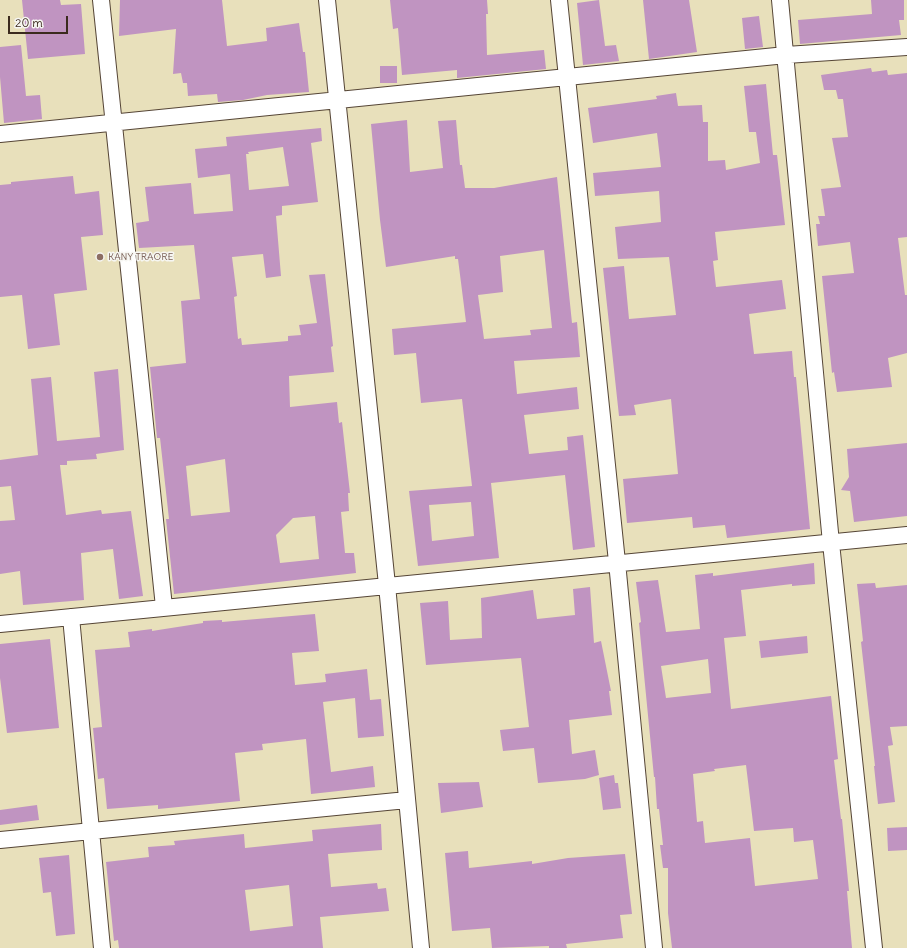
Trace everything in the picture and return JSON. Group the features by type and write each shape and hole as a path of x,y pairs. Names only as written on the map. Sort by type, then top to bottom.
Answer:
{"street":[{"path":"102,0 164,607"},
{"path":"327,0 387,585 421,948"},
{"path":"559,0 617,562 654,948"},
{"path":"780,0 831,543 874,948"},
{"path":"0,134 786,55 907,47"},
{"path":"0,624 617,562 907,536"},
{"path":"71,617 102,948"},
{"path":"0,840 407,800"}],"building":[{"path":"22,0 60,0 61,5 81,4 85,54 28,59"},
{"path":"120,0 222,0 227,46 267,41 266,28 299,23 303,52 305,52 309,92 267,95 243,100 218,102 217,94 188,96 187,83 183,83 181,73 173,74 176,29 119,36"},
{"path":"390,0 487,0 487,55 544,50 546,69 457,78 457,70 402,75 398,28 393,29"},
{"path":"599,0 605,46 616,45 619,61 583,65 577,3"},
{"path":"643,0 689,0 697,52 649,59"},
{"path":"871,0 904,0 904,20 899,20 901,35 800,44 798,20 872,14"},
{"path":"759,16 763,47 745,49 742,18"},
{"path":"21,45 26,96 40,95 42,119 4,123 0,77 0,47"},
{"path":"380,66 397,66 397,83 380,83"},
{"path":"871,68 872,72 887,70 888,75 907,73 907,237 898,238 905,295 907,295 907,353 888,358 892,387 837,392 834,372 832,373 822,276 854,273 850,242 818,246 816,224 820,224 818,216 825,216 821,189 841,187 832,138 848,137 843,99 838,99 836,90 824,90 821,75"},
{"path":"766,84 773,155 777,155 785,225 715,232 718,260 713,261 716,287 782,280 786,309 749,314 754,354 792,351 794,377 796,377 810,529 727,538 725,525 693,528 692,517 627,523 623,479 678,474 671,399 634,405 636,415 619,416 603,268 624,266 629,319 676,315 669,257 618,259 615,227 661,222 659,191 595,196 593,173 661,167 657,133 593,143 588,108 657,99 656,96 676,93 678,106 702,105 703,122 708,122 708,161 725,160 726,170 760,163 756,132 749,132 744,86"},
{"path":"407,120 410,172 443,168 438,121 456,120 460,165 462,165 465,188 494,188 557,177 572,323 577,322 580,357 514,361 517,394 577,387 579,409 524,415 529,454 568,450 567,437 583,435 595,547 573,550 565,475 491,483 499,558 418,566 409,491 472,486 462,399 421,403 416,353 394,355 392,329 466,322 458,259 455,259 455,256 386,267 371,124","holes":["544,250 552,328 530,330 531,335 484,339 478,295 503,292 500,256","471,502 474,536 432,541 429,505"]},
{"path":"321,128 322,141 311,143 318,202 282,206 282,215 276,216 281,276 266,278 263,254 232,257 237,296 234,297 238,339 241,338 242,345 288,341 288,336 301,335 299,325 317,323 309,275 325,274 333,346 331,347 334,372 289,376 290,407 337,402 339,423 342,422 350,493 348,493 349,511 341,512 345,553 354,553 356,573 174,594 166,519 169,519 160,438 157,438 150,367 186,363 181,301 200,299 194,245 139,248 136,223 149,221 145,187 191,183 194,214 233,211 230,174 198,178 195,149 227,146 226,137","holes":["283,147 289,186 249,190 246,154 249,154 248,152","225,459 230,512 191,516 186,466","315,516 319,559 280,563 276,535 293,518"]},
{"path":"73,176 75,194 99,191 103,235 81,237 87,290 54,294 60,345 28,349 22,295 0,297 0,185 11,184 11,182"},
{"path":"118,369 124,450 96,454 97,459 67,461 67,465 60,465 66,515 101,510 102,514 131,511 143,596 119,599 113,549 81,553 84,600 23,605 20,571 0,574 0,521 15,520 11,486 0,487 0,460 38,455 31,379 51,377 57,441 100,437 94,372"},
{"path":"907,443 907,516 854,522 850,491 841,490 849,477 847,449"},
{"path":"814,563 815,584 792,586 792,584 741,590 746,636 724,638 731,709 831,696 838,759 834,760 842,819 849,891 847,891 852,948 672,948 668,913 668,868 663,868 660,845 663,845 659,809 657,809 639,623 641,622 636,582 658,580 666,632 700,629 695,575 713,573 713,576","holes":["708,659 711,693 666,698 661,666","746,765 754,831 793,828 794,842 813,840 818,879 755,886 750,838 705,843 703,821 697,822 693,774 715,771 714,769"]},
{"path":"875,583 876,588 907,585 907,726 890,727 893,745 888,746 895,802 878,804 861,642 863,641 857,584"},
{"path":"590,587 594,643 601,641 611,691 609,691 612,715 569,720 572,754 595,750 599,775 585,779 538,783 534,748 503,751 500,730 529,727 521,658 426,665 420,603 448,601 450,640 482,638 481,598 533,590 537,619 575,615 573,589"},
{"path":"315,614 319,651 292,653 295,685 326,682 325,674 367,669 370,700 381,699 384,736 358,738 355,698 323,702 331,772 373,766 375,787 311,794 306,739 262,744 263,750 235,753 240,801 158,809 158,805 107,809 104,778 98,779 93,728 102,727 95,650 130,647 128,632 152,629 152,631 203,623 203,621 222,620 222,622"},
{"path":"807,636 808,653 761,658 759,641"},
{"path":"50,639 59,728 7,733 0,678 0,644"},
{"path":"614,775 615,783 618,783 621,808 603,810 599,778"},
{"path":"479,782 483,807 441,813 438,783"},
{"path":"37,805 39,820 0,825 0,810"},
{"path":"381,824 382,850 328,854 331,887 377,883 378,889 386,888 389,911 320,917 323,948 119,948 118,940 114,941 106,862 149,857 148,847 175,845 174,841 244,834 245,848 313,841 312,830","holes":["289,885 293,926 250,931 245,890"]},
{"path":"907,827 907,850 888,851 887,828"},
{"path":"468,851 469,868 532,861 532,864 568,858 625,854 632,914 620,915 623,938 566,944 567,948 549,948 549,946 492,948 490,928 452,931 445,853"},
{"path":"69,855 75,934 56,936 51,892 43,893 39,858"}],"place":[{"name":"KANY TRAORE","path":"100,257"}]}
